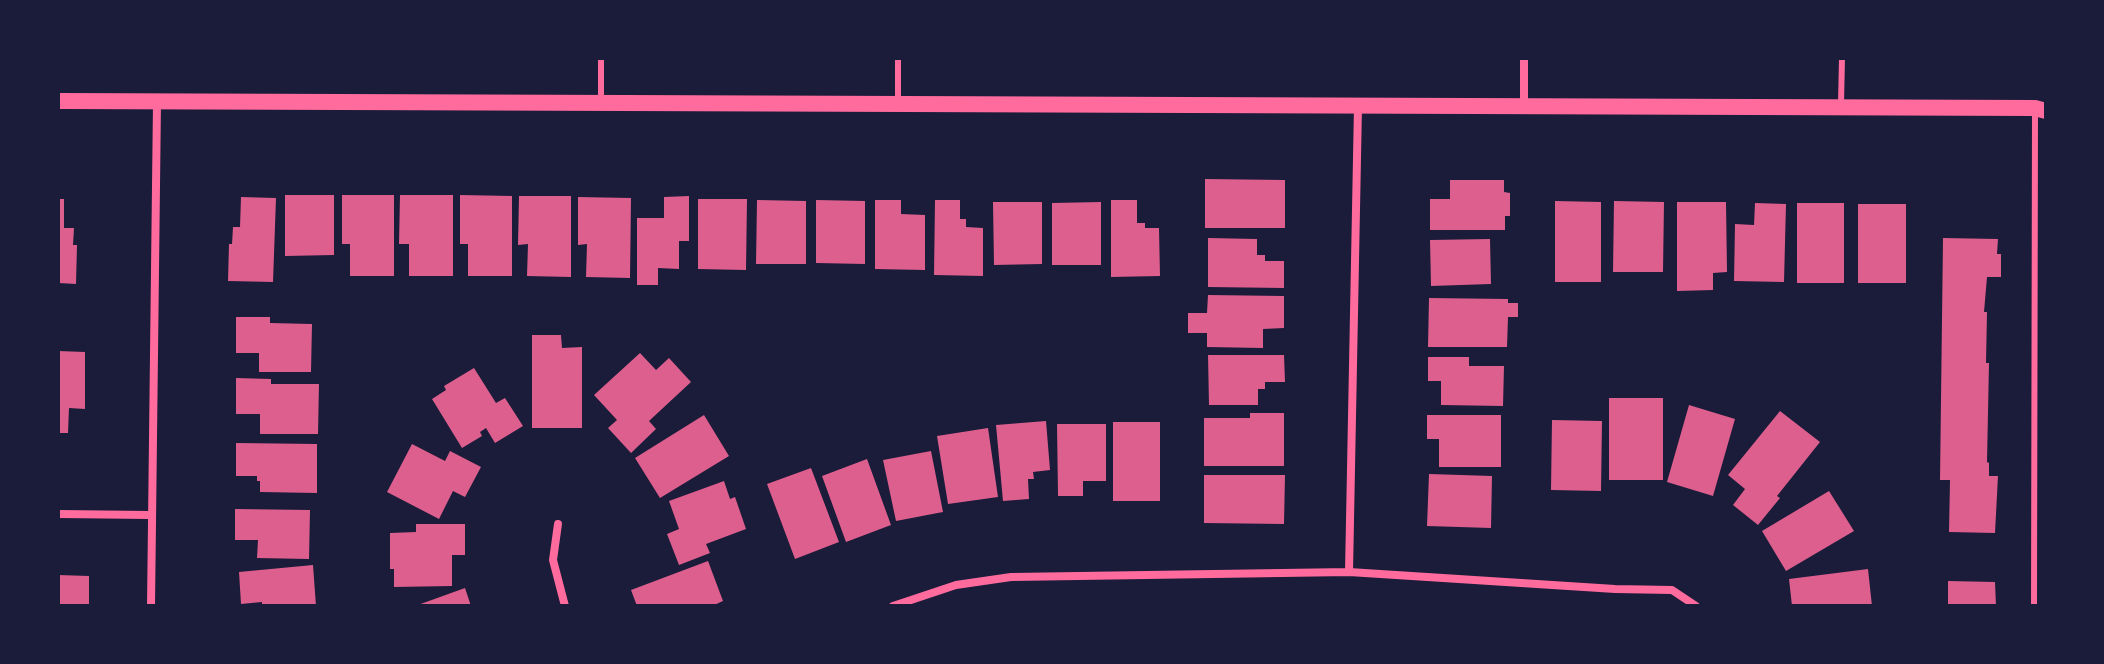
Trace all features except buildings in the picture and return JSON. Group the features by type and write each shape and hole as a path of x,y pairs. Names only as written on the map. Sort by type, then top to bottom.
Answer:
{"main road":[{"path":"58,101 2042,108"}],"street":[{"path":"1524,58 1524,106"},
{"path":"151,606 157,101"},
{"path":"1349,572 1358,106"},
{"path":"58,514 150,515"},
{"path":"558,524 553,560 565,606"},
{"path":"893,606 956,585 1011,577 1349,572 1672,590 1696,606"}],"lane":[{"path":"601,58 601,103"},
{"path":"898,58 898,104"},
{"path":"1841,107 1842,58"},
{"path":"2034,606 2042,108"}]}
